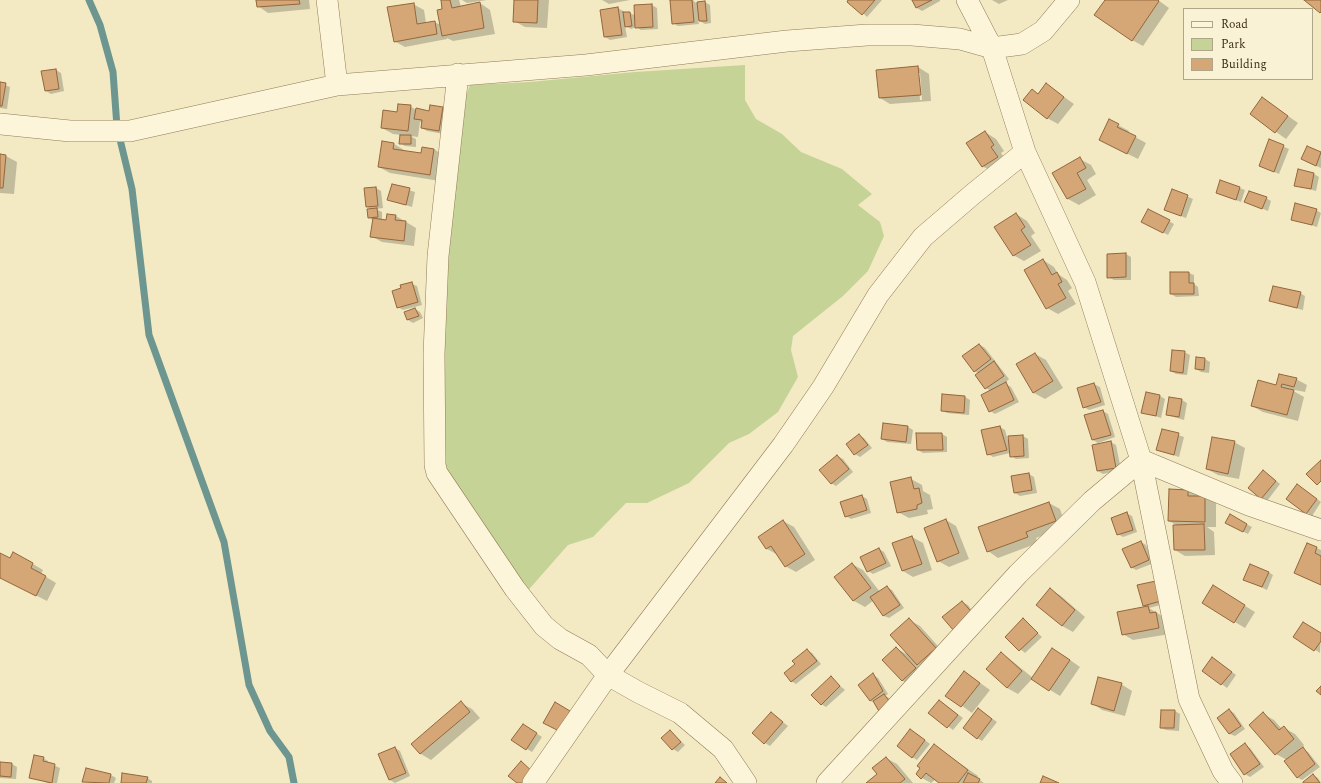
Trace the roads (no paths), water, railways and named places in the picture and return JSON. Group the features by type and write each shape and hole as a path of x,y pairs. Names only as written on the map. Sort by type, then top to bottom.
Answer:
{"street":[{"path":"327,0 337,85"},
{"path":"967,0 992,48 1025,152 1085,282 1141,460 1146,493 1189,699 1223,771 1232,783"},
{"path":"0,124 70,131 120,131 337,85 458,74 586,65 779,42 867,34 912,35 960,39 992,48 1022,44 1043,31 1069,0"},
{"path":"458,74 438,256 434,354 435,465 437,473 515,589 544,626 560,639 589,655 608,674 638,692 680,713 723,749 746,783"},
{"path":"533,783 608,674 783,445 823,387 878,295 923,237 1025,152"},
{"path":"1141,460 1249,505 1321,530"},
{"path":"827,783 1018,574 1092,501 1141,460"}],"waterway":[{"path":"89,0 100,25 113,72 117,127 132,189 149,335 224,542 249,685 270,731 289,757 294,783"}]}
